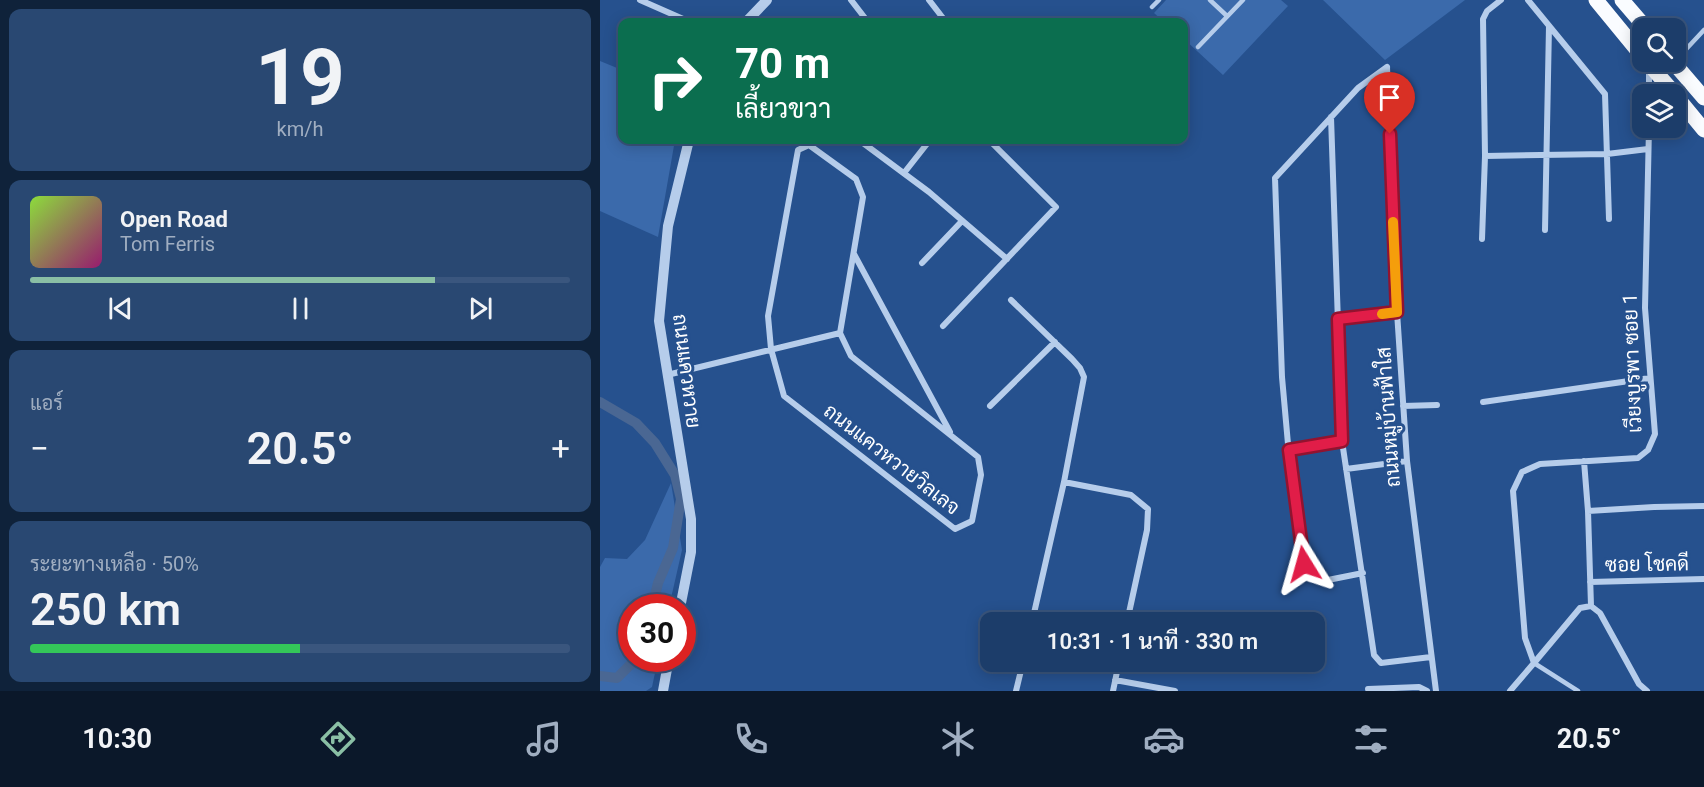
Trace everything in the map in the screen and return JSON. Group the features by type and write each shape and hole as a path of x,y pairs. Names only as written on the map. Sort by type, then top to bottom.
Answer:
{"main road":[{"path":"1596,0 1632,44"},
{"path":"1622,0 1637,18"},
{"path":"1655,72 1666,84"},
{"path":"1683,72 1704,98"},
{"path":"1686,108 1704,130"}],"street":[{"path":"640,0 681,18"},
{"path":"750,18 767,0"},
{"path":"851,0 865,18"},
{"path":"929,0 943,18"},
{"path":"1482,239 1485,156 1483,19 1487,11 1501,0"},
{"path":"1528,0 1605,94 1608,219"},
{"path":"1545,230 1549,25"},
{"name":"ถนนหมู่บ้านฟ้าใส","path":"1331,117 1358,88 1387,68 1397,312 1407,461 1436,691"},
{"path":"1331,117 1342,441 1374,655 1381,663 1431,657"},
{"path":"1331,117 1275,178 1282,377 1304,564 1310,579 1323,581 1363,573"},
{"name":"เวียงบูรพา ซอย 1","path":"1534,663 1525,638 1513,491 1522,472 1540,464 1638,458 1648,450 1655,434 1645,308 1649,138"},
{"name":"ถนนแควหวาย","path":"683,594 691,552 691,519 659,321 668,226 688,144"},
{"path":"864,144 904,173 1007,259"},
{"path":"904,173 927,144"},
{"path":"942,326 1056,207 993,144"},
{"name":"ถนนแควหวายวิลเลจ","path":"809,145 856,179 863,197 853,254 840,333 851,356 978,457 981,475 972,521 955,529 784,396 771,349 768,315 798,150 809,145"},
{"path":"1485,156 1608,154 1648,149"},
{"path":"921,263 962,221"},
{"name":"ถนนแควหวายวิลเลจ","path":"853,254 953,436"},
{"path":"1011,300 1080,368 1084,377 1064,482 1034,612"},
{"path":"1338,319 1397,312"},
{"path":"667,375 840,333"},
{"path":"990,406 1054,342"},
{"path":"1483,402 1650,378"},
{"path":"1403,406 1437,405"},
{"path":"1289,450 1342,441"},
{"path":"1346,469 1407,461"},
{"path":"1584,461 1591,606 1599,613 1639,684 1647,691"},
{"path":"1064,482 1131,495 1148,509 1147,530 1130,612"},
{"path":"1588,511 1704,506"},
{"name":"ซอย โชคดี","path":"1590,582 1704,579"},
{"path":"1510,691 1580,608 1591,606"},
{"path":"663,691 666,672"},
{"path":"1017,691 1021,672"},
{"path":"1113,691 1117,672"},
{"path":"1115,680 1175,691"},
{"path":"1368,689 1419,687 1427,691"}],"lane":[{"path":"1152,7 1159,0"},
{"path":"1210,0 1227,16"},
{"path":"1198,47 1243,0"},
{"path":"1686,49 1704,30"},
{"path":"1534,663 1578,691"}],"shaded area":[{"path":"1166,0 1281,0 1288,6 1223,75 1188,43 1188,18 1160,18 1154,13"},
{"path":"1323,0 1465,0 1385,60"},
{"path":"600,61 618,68 618,144 674,144 658,237 600,211"},
{"path":"671,483 682,550 672,594 618,594 618,672 655,672 652,687 646,691 600,691 600,567 605,558 627,559 645,540"}],"waterway":[{"path":"600,402 636,423 655,443 675,475 681,499 673,548 655,594"},
{"path":"600,676 617,678 623,672"}],"slow traffic":[{"path":"1382,314 1397,312 1393,222"}],"route":[{"path":"1304,564 1289,450 1342,441 1338,319 1397,312 1390,134"}]}
